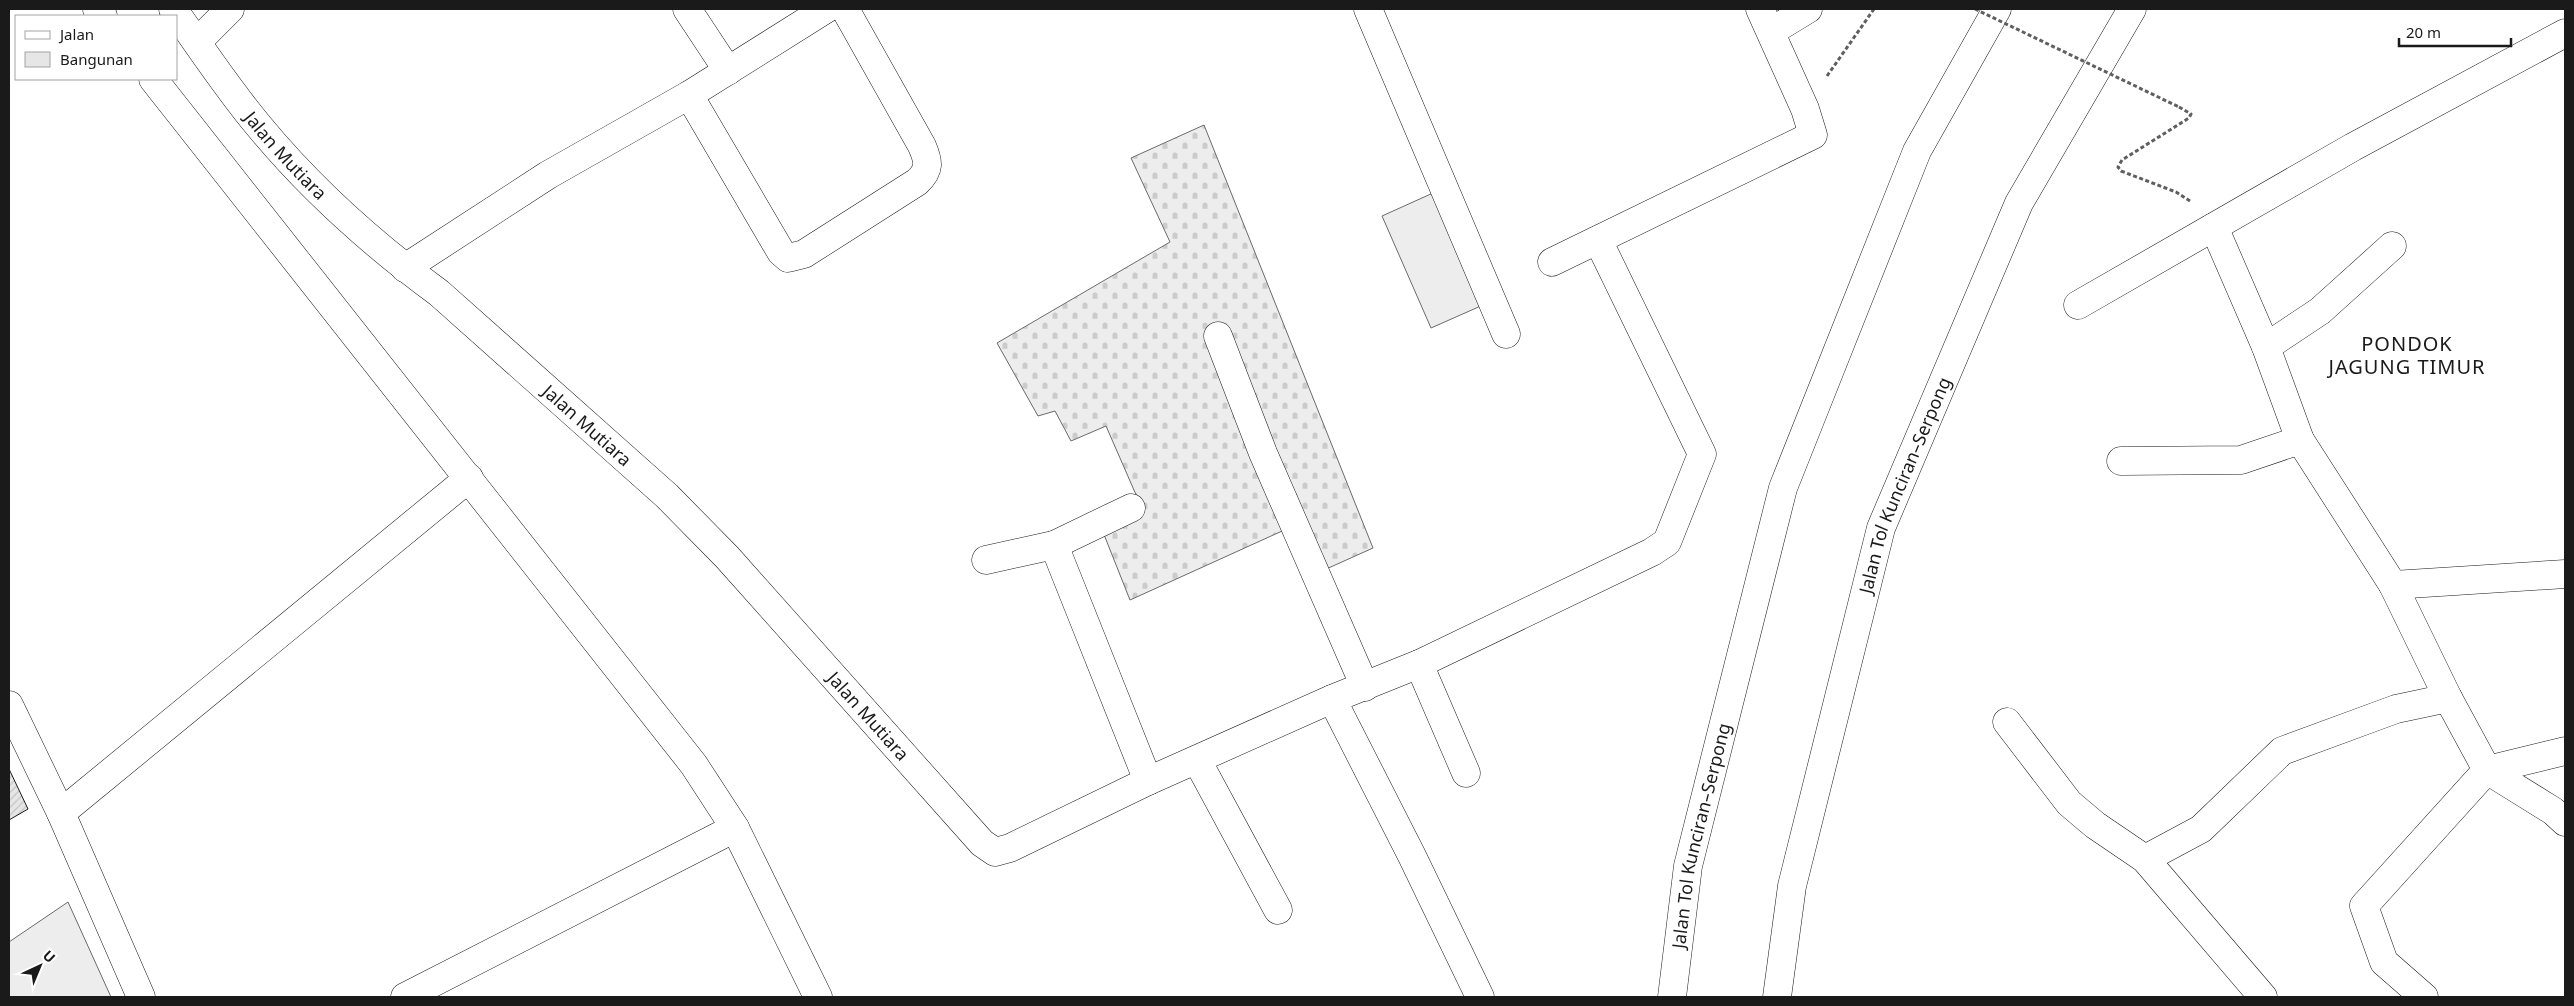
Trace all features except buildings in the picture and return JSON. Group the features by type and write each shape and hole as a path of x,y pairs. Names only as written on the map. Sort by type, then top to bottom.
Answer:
{"main road":[{"path":"197,42 230,9"},
{"path":"687,9 728,71"},
{"path":"405,268 548,175 688,95 826,9"},
{"path":"688,95 781,252 788,258 804,254 917,182 927,173 928,160 922,146 845,9"},
{"path":"1368,9 1506,334"},
{"path":"1552,262 1813,135 1805,108 1766,20 1808,9"},
{"name":"Jalan Tol Kunciran–Serpong","path":"1672,997 1688,866 1783,488 1917,151 1997,9"},
{"name":"Jalan Tol Kunciran–Serpong","path":"1776,997 1792,886 1880,528 2019,203 2132,9"},
{"name":"Jalan Mutiara","path":"178,16 227,87 259,127 304,175 405,268 439,293 667,496 727,557 982,843 994,852 1010,848 1148,781"},
{"path":"2078,305 2353,147 2564,37"},
{"path":"153,80 694,765 735,828 818,997"},
{"path":"2214,227 2266,347 2300,440 2393,585 2448,698 2487,770 2553,811 2565,822"},
{"path":"1054,545 1148,781 1332,699 1419,664 1644,557 1667,542 1702,454 1598,240"},
{"path":"2266,347 2320,311 2392,246"},
{"path":"1218,336 1263,453 1365,687"},
{"path":"2121,460 2241,460 2300,440"},
{"path":"62,813 469,478"},
{"path":"986,560 1054,545 1131,508"},
{"path":"2393,585 2565,574"},
{"path":"1419,664 1466,773"},
{"path":"2145,860 2201,829 2282,751 2396,709 2448,698"},
{"path":"1332,699 1412,856 1480,997"},
{"path":"9,705 62,813 141,997"},
{"path":"2007,722 2070,802 2095,826 2145,860 2257,995"},
{"path":"2424,997 2384,962 2364,906 2487,770 2565,751"},
{"path":"1197,760 1278,910"},
{"path":"405,997 735,828"}],"path":[{"path":"1824,80 1874,9"},
{"path":"1975,9 2191,114 2189,118 2118,165 2121,171 2176,192"}],"shaded area":[{"path":"1433,193 1483,305 1431,328 1382,216"},
{"path":"68,902 111,997 9,997 9,942"}],"green space":[{"path":"1204,125 1373,548 1324,570 1302,522 1130,600 1101,527 1144,513 1106,426 1071,441 1055,411 1038,416 997,343 1170,242 1131,158"}],"district":[{"name":"PONDOK JAGUNG TIMUR","path":"2407,354"}]}
